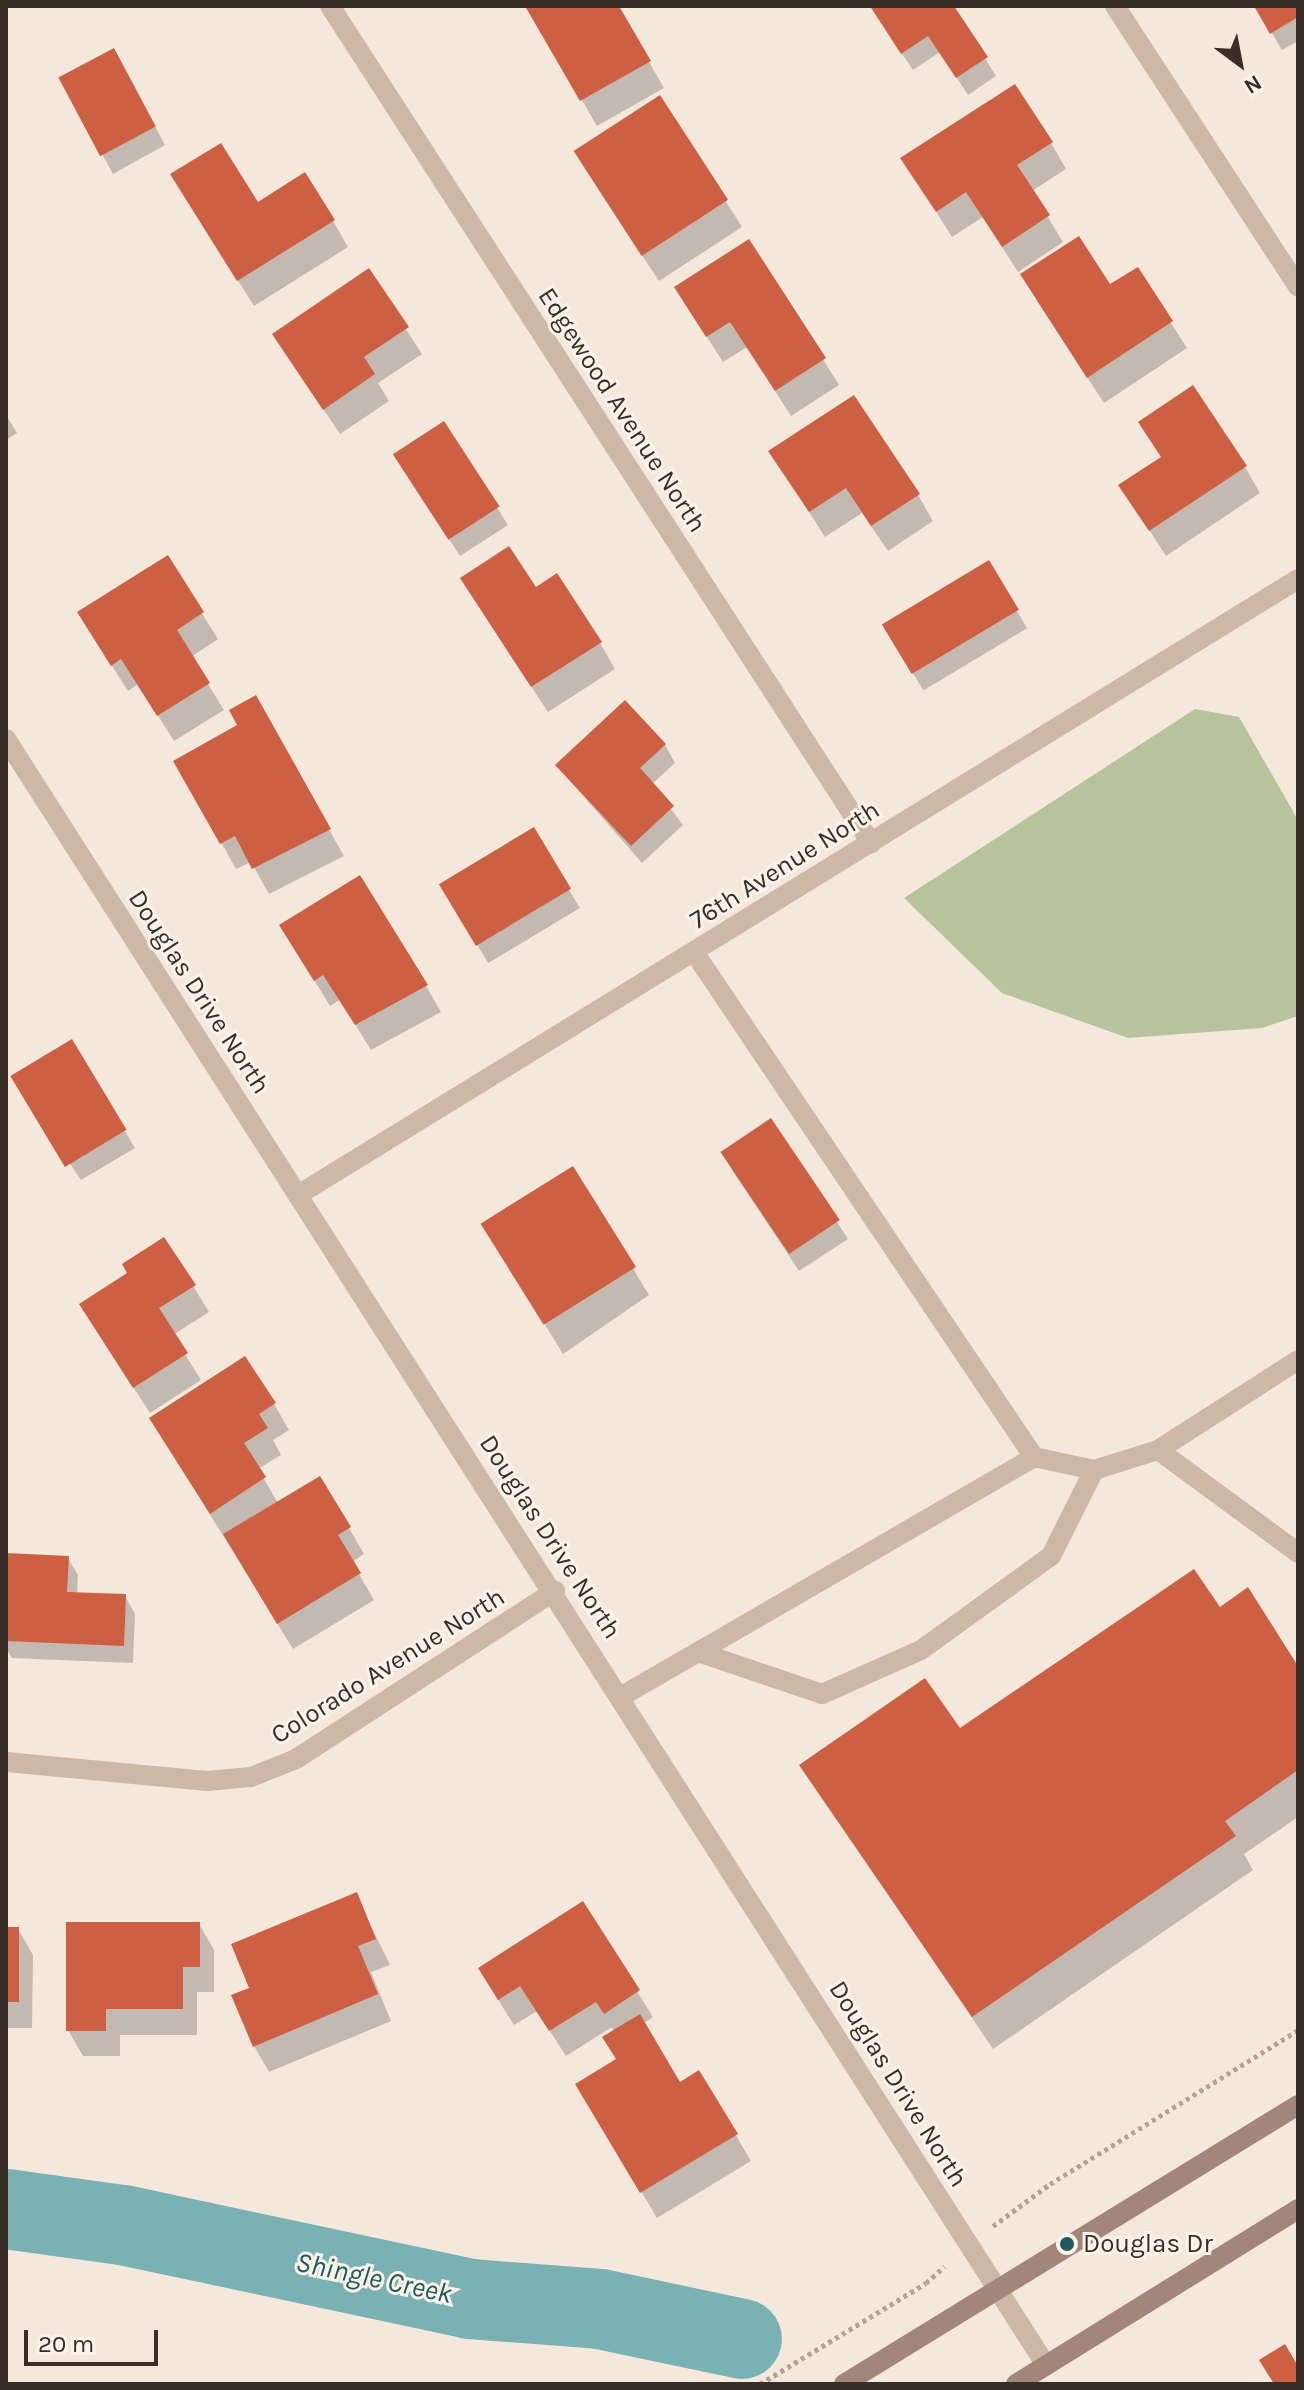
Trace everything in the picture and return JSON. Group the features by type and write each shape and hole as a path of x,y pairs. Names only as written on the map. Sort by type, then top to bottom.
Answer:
{"main road":[{"path":"844,2384 1298,2105"},
{"path":"1016,2384 1298,2209"}],"street":[{"name":"Edgewood Avenue North","path":"330,6 871,843"},
{"path":"1115,6 1298,287"},
{"name":"76th Avenue North","path":"298,1195 1298,579"},
{"name":"Douglas Drive North","path":"6,739 555,1591 1046,2365"},
{"path":"694,952 1034,1457"},
{"path":"622,1696 1034,1457 1094,1470 1158,1450 1298,1360"},
{"path":"1158,1450 1298,1553"},
{"path":"698,1652 822,1694 921,1650 1051,1556 1094,1470"},
{"name":"Colorado Avenue North","path":"6,1762 207,1781 251,1777 296,1759 555,1591"}],"path":[{"path":"760,2384 926,2283 969,2245 1050,2184 1298,2030"}],"green space":[{"path":"1195,709 1239,717 1298,820 1298,1016 1262,1028 1128,1038 1002,993 904,898"}],"building":[{"path":"525,6 619,6 651,61 580,101"},
{"path":"870,6 954,6 988,57 956,78 928,36 901,54"},
{"path":"1254,6 1298,6 1298,17 1270,34"},
{"path":"114,48 156,127 100,156 58,78"},
{"path":"1015,84 1053,142 1017,165 1050,215 1002,247 966,192 936,212 900,158"},
{"path":"660,95 728,200 642,256 574,151"},
{"path":"221,143 258,202 305,172 335,220 237,281 170,174"},
{"path":"1079,236 1110,284 1138,267 1173,321 1087,378 1020,274"},
{"path":"749,239 826,358 775,391 730,322 706,337 674,287"},
{"path":"369,268 409,327 364,357 375,374 323,410 272,334"},
{"path":"1193,385 1247,466 1149,531 1118,485 1161,457 1138,422"},
{"path":"854,395 920,494 871,526 846,488 809,512 768,451"},
{"path":"444,421 500,507 448,540 393,454"},
{"path":"509,546 536,587 557,573 602,642 531,687 460,578"},
{"path":"168,555 204,612 177,630 210,683 157,716 121,659 111,666 77,612"},
{"path":"989,560 1019,610 912,674 882,624"},
{"path":"256,695 331,829 252,869 235,836 220,844 173,761 237,725 229,710"},
{"path":"625,700 666,744 640,768 674,806 631,846 555,765"},
{"path":"534,827 571,889 476,946 439,884"},
{"path":"360,875 428,985 355,1025 323,975 314,981 279,925"},
{"path":"72,1039 127,1130 65,1167 10,1076"},
{"path":"771,1118 840,1220 789,1254 720,1152"},
{"path":"573,1166 636,1267 544,1325 481,1224"},
{"path":"164,1237 196,1285 159,1308 188,1353 133,1388 79,1304 127,1273 122,1264"},
{"path":"245,1356 276,1403 259,1414 268,1428 244,1443 266,1477 210,1514 149,1418"},
{"path":"320,1476 351,1527 338,1535 361,1573 277,1624 223,1534"},
{"path":"6,1553 69,1556 67,1592 126,1594 124,1646 6,1641"},
{"path":"1194,1569 1220,1607 1248,1587 1298,1666 1298,1770 1225,1821 1236,1836 972,2017 799,1765 925,1678 960,1728"},
{"path":"357,1892 376,1939 358,1946 378,1994 253,2047 231,1995 249,1988 231,1944"},
{"path":"583,1901 640,1990 604,2014 596,2002 549,2031 520,1986 498,2000 478,1968"},
{"path":"66,1922 200,1922 200,1967 183,1967 183,2009 106,2009 106,2031 66,2031"},
{"path":"6,1927 19,1927 19,2002 6,2002"},
{"path":"640,2014 680,2082 699,2070 738,2134 640,2193 575,2084 616,2059 602,2037"},
{"path":"1285,2344 1298,2366 1298,2384 1274,2384 1259,2360"}],"waterway":[{"name":"Shingle Creek","path":"6,2209 123,2225 470,2299 600,2309 742,2339"}],"place":[{"name":"Douglas Dr","path":"1067,2244"}]}
